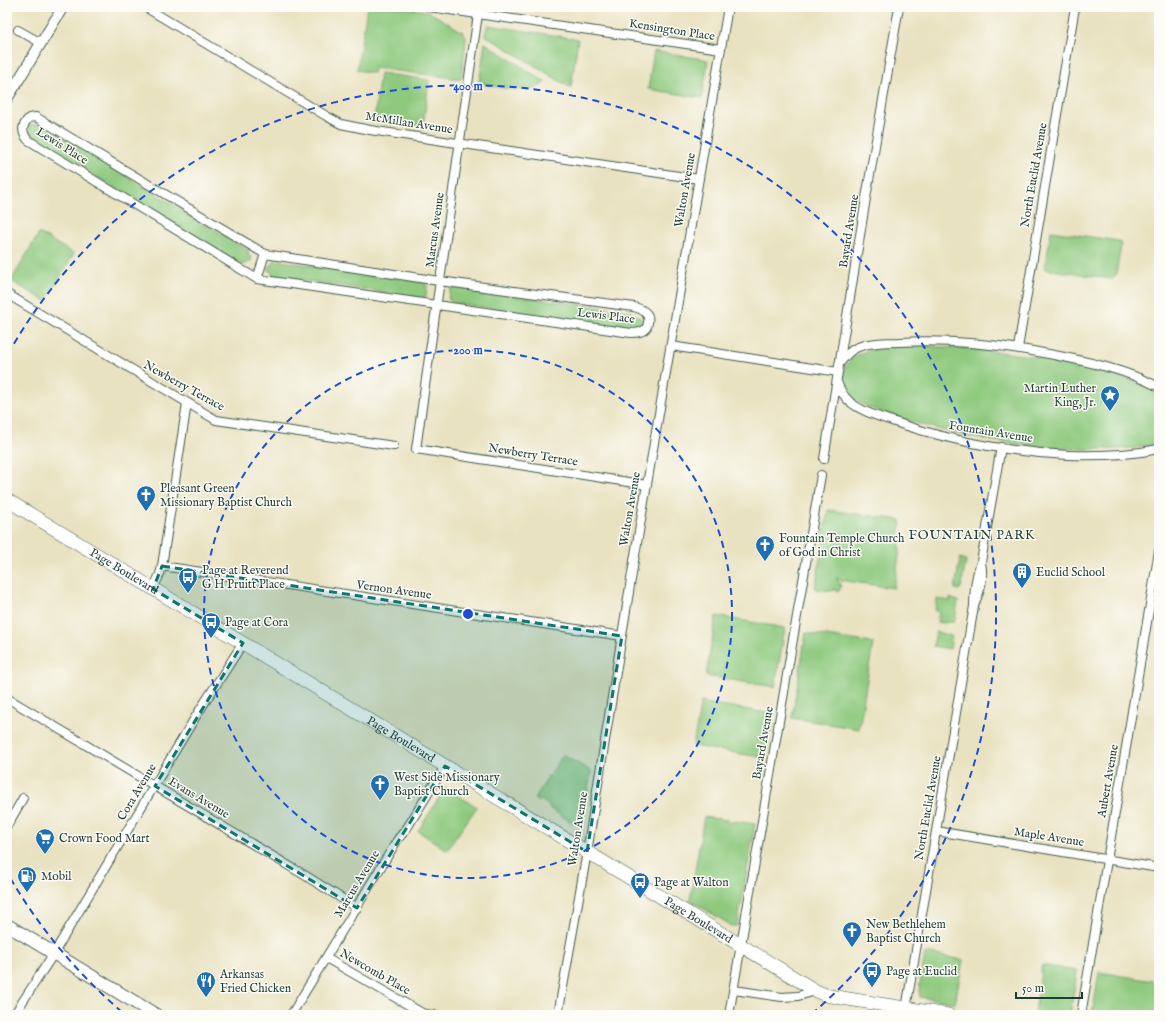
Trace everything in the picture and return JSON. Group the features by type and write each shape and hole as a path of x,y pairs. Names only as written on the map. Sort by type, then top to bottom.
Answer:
{"main road":[{"name":"Page Boulevard","path":"7,500 816,991 826,995 906,1012 948,1015"},
{"path":"7,924 156,1015"}],"street":[{"path":"7,99 63,7"},
{"name":"McMillan Avenue","path":"145,7 341,124 699,179"},
{"name":"Kensington Place","path":"429,7 721,49"},
{"name":"Walton Avenue","path":"558,1015 587,852 647,485 728,7"},
{"name":"Bayard Avenue","path":"824,459 899,7"},
{"name":"North Euclid Avenue","path":"1018,348 1075,7"},
{"name":"Marcus Avenue","path":"416,449 478,14"},
{"path":"18,30 41,43"},
{"name":"Lewis Place","path":"36,117 265,254 440,281 634,307 645,311 648,315 648,324 643,331 631,333 257,278 28,140 24,136 24,123 29,118 36,117"},
{"path":"257,278 265,254"},
{"name":"Newberry Terrace","path":"7,294 216,420 394,446"},
{"path":"839,363 849,352 866,345 933,340 960,342 1018,348 1079,360 1133,376 1159,387"},
{"path":"671,346 838,372"},
{"name":"Fountain Avenue","path":"837,382 844,395 851,403 860,409 882,418 930,433 978,444 1046,453 1090,455 1136,453 1159,449"},
{"path":"153,589 162,566 187,403"},
{"name":"North Euclid Avenue","path":"906,1012 974,606 974,585 981,562 1001,447"},
{"name":"Newberry Terrace","path":"416,449 647,485"},
{"name":"Bayard Avenue","path":"730,1015 821,475"},
{"name":"Aubert Avenue","path":"1081,1015 1159,551"},
{"name":"Vernon Avenue","path":"162,566 622,636"},
{"name":"Cora Avenue","path":"14,1015 54,953 196,716 243,643"},
{"name":"Evans Avenue","path":"7,698 306,876 357,908"},
{"name":"Marcus Avenue","path":"291,1015 398,839 407,828 445,766"},
{"path":"7,826 23,798"},
{"name":"Maple Avenue","path":"936,831 1159,868"},
{"name":"Newcomb Place","path":"326,958 424,1014 434,1015"},
{"path":"734,990 782,997 798,996 816,991"}],"highlighted area":[{"path":"162,566 622,636 587,852 445,766 357,908 155,786 243,643 153,589"}],"green space":[{"path":"367,7 397,7 428,11 463,32 466,36 466,40 461,79 374,68 373,73 357,70"},
{"path":"488,25 578,39 571,88 485,35"},
{"path":"485,43 545,82 531,89 523,90 479,83"},
{"path":"654,51 708,60 702,98 648,89"},
{"path":"380,73 429,80 423,127 374,121"},
{"path":"36,124 43,125 248,250 248,255 252,258 250,262 241,265 33,138 30,134 29,126"},
{"path":"1051,231 1119,241 1121,245 1116,275 1112,279 1045,269"},
{"path":"39,233 74,254 46,301 11,281"},
{"path":"275,260 422,282 427,286 426,296 423,298 273,276 268,270 269,266 272,265"},
{"path":"455,287 631,312 645,323 639,327 631,329 453,303 448,298 451,288"},
{"path":"925,346 991,351 1034,357 1078,365 1138,383 1159,394 1159,442 1133,448 1079,449 1053,448 998,442 945,431 870,408 857,401 848,391 844,378 846,366 853,358 863,352 889,347"},
{"path":"828,510 901,520 899,536 900,550 894,588 839,580 836,577 841,587 839,591 815,589"},
{"path":"960,558 966,560 961,588 959,590 955,589"},
{"path":"950,598 958,601 954,622 937,622 939,612 935,611 937,599 950,601"},
{"path":"716,616 785,628 775,687 706,676"},
{"path":"936,632 952,637 950,649 933,646"},
{"path":"806,633 873,643 859,729 792,718"},
{"path":"701,702 773,714 765,758 693,746"},
{"path":"563,755 591,771 587,796 583,796 578,822 573,823 549,808 548,805 541,800 539,802 534,799"},
{"path":"445,788 477,807 447,850 418,831"},
{"path":"704,817 755,824 738,922 736,926 732,926 690,900"},
{"path":"925,953 963,960 955,1003 920,997 919,990"},
{"path":"1042,965 1077,971 1070,1015 1035,1012"},
{"path":"1099,972 1159,982 1159,1015 1092,1015"}],"place":[{"name":"Martin Luther King, Jr.","path":"1110,412"},
{"name":"Pleasant Green Missionary Baptist Church","path":"146,512"},
{"name":"Fountain Temple Church of God in Christ","path":"765,562"},
{"name":"Euclid School","path":"1022,589"},
{"name":"Page at Reverend G H Pruitt Place","path":"188,594"},
{"name":"Page at Cora","path":"211,639"},
{"name":"West Side Missionary Baptist Church","path":"380,801"},
{"name":"Crown Food Mart","path":"45,855"},
{"name":"Mobil","path":"27,893"},
{"name":"Page at Walton","path":"640,899"},
{"name":"New Bethlehem Baptist Church","path":"852,948"},
{"name":"Page at Euclid","path":"872,988"},
{"name":"Arkansas Fried Chicken","path":"206,998"}],"district":[{"name":"FOUNTAIN PARK","path":"972,535"}]}
